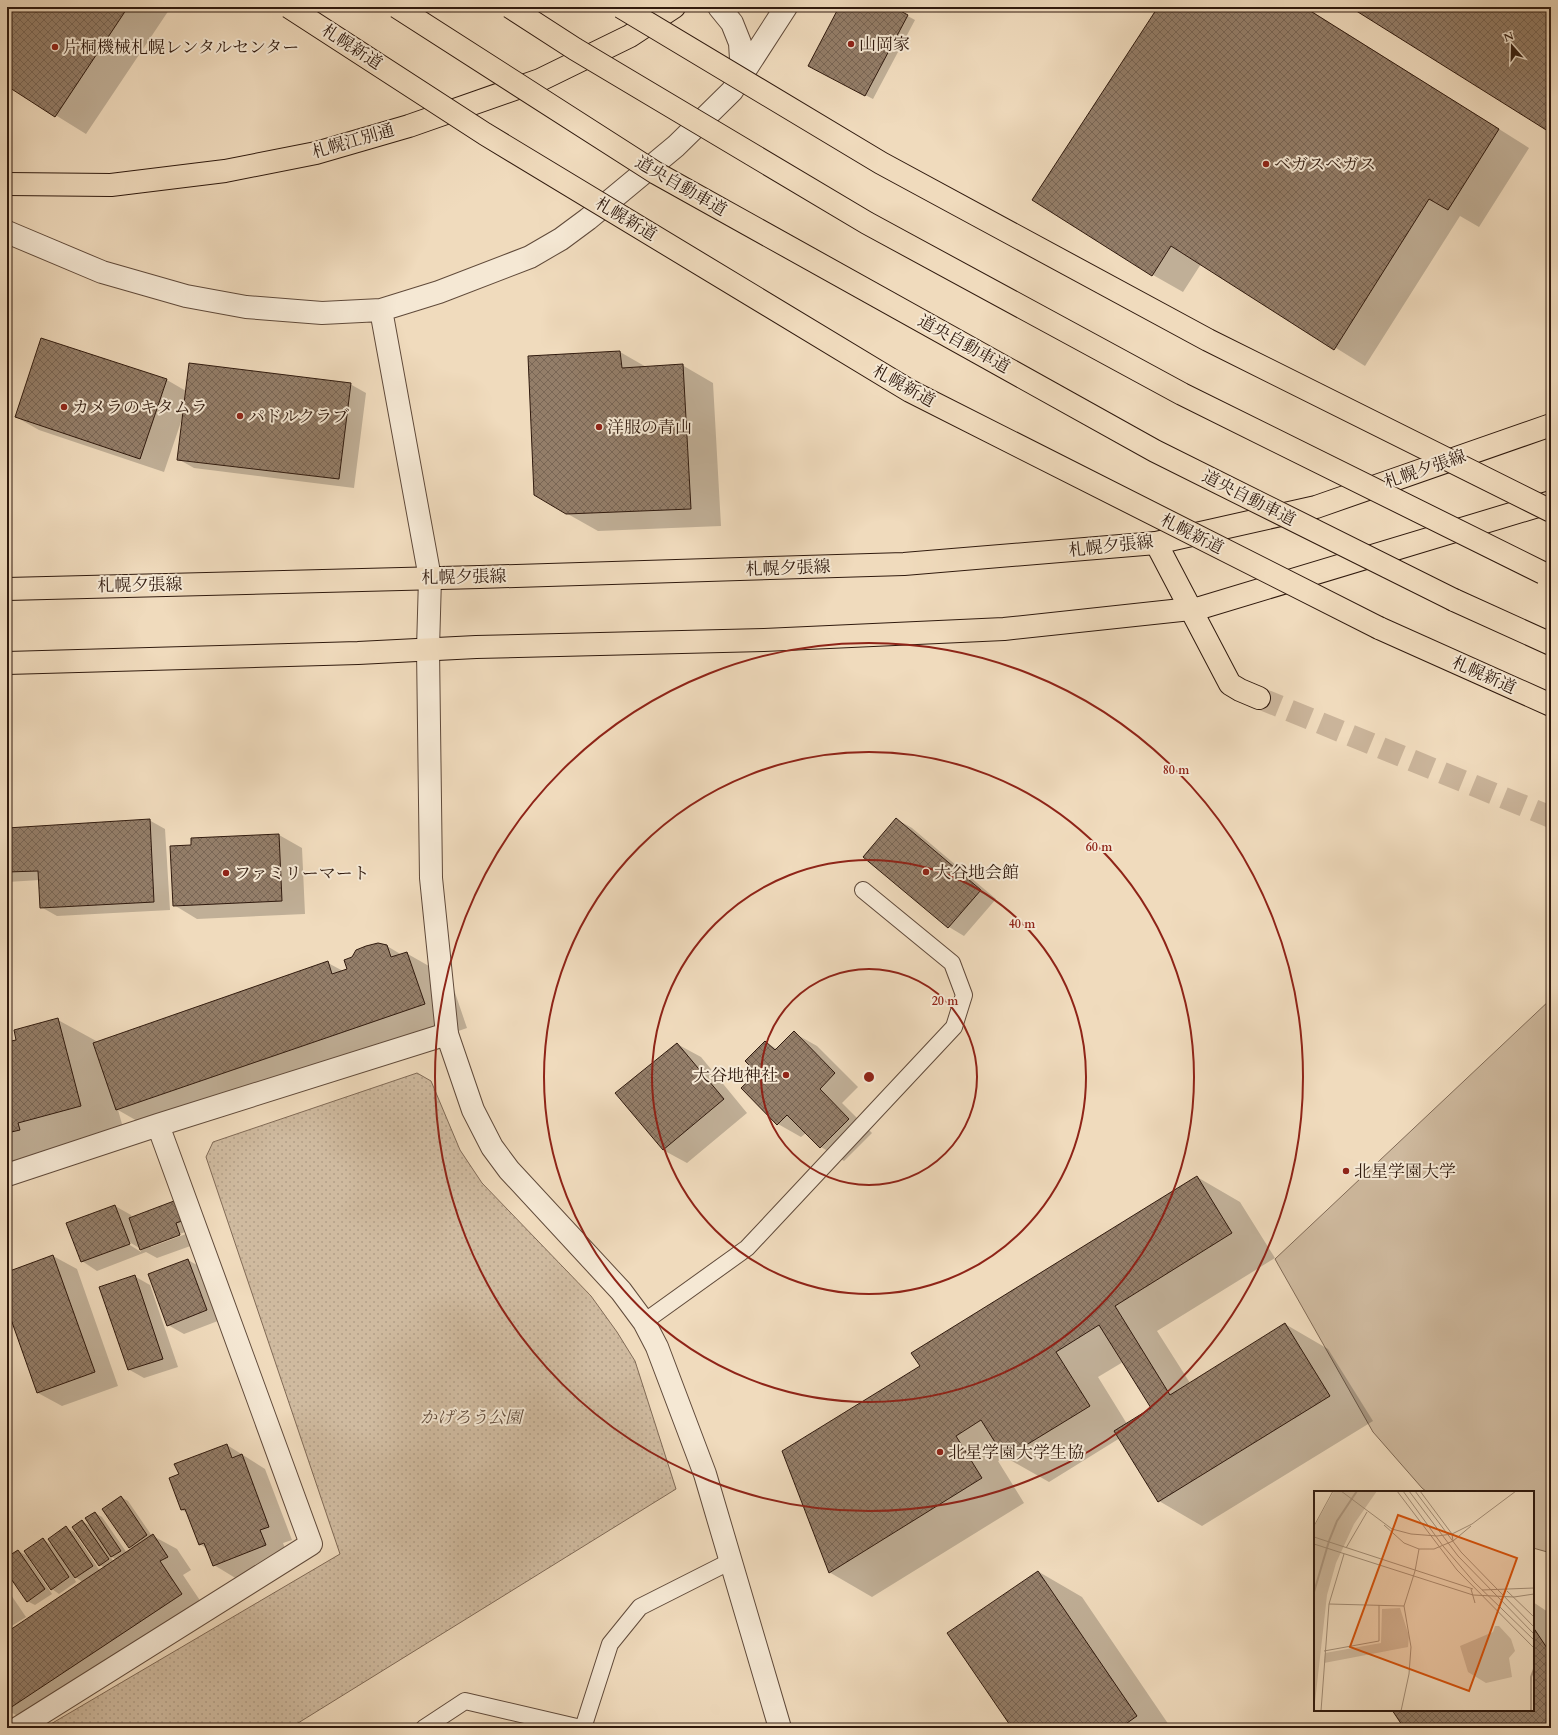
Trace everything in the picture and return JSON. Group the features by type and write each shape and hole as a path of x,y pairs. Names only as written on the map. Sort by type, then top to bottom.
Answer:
{"main road":[{"name":"札幌新道","path":"290,7 485,134 910,391 1379,628 1551,706"},
{"name":"道央自動車道","path":"397,7 656,173 1155,451 1454,600 1551,644"},
{"path":"510,7 582,53 867,223 1182,394 1547,575"},
{"path":"621,7 881,164 1208,340 1551,511"},
{"name":"札幌江別通","path":"7,184 110,185 225,171 316,153 409,126 540,80 630,36 674,7"},
{"name":"札幌夕張線","path":"7,589 904,564 1156,543 1316,507 1551,425"},
{"path":"7,663 358,653 428,649 764,640 1004,629 1200,608 1551,502"},
{"path":"1156,543 1230,684 1259,698"}],"street":[{"path":"719,7 732,23 740,42 742,75"},
{"path":"7,232 102,272 186,296 246,307 322,313 381,310 439,292 530,257 561,240 619,195 676,146 732,91 786,7"},
{"path":"381,310 430,578 428,649 431,878 447,1034 473,1110 492,1147 509,1170 621,1291 644,1322 657,1347 705,1474 780,1728"},
{"path":"7,1175 158,1125 447,1034"},
{"path":"18,1728 311,1544 158,1125"}],"lane":[{"path":"644,1322 747,1248 954,1027 964,995 952,964 863,890"},
{"path":"424,1728 465,1701 582,1728 610,1644 640,1607 731,1561"}],"green space":[{"path":"1551,999 1551,1553 1534,1548 1534,1491 1426,1491 1422,1488 1373,1432 1275,1259"},
{"name":"かげろう公園","path":"417,1073 431,1081 460,1150 482,1183 591,1296 617,1332 635,1361 676,1489 290,1728 44,1728 340,1554 206,1157 213,1142"}],"building":[{"name":"片桐機械札幌レンタルセンター","path":"7,7 128,7 55,117 7,86"},
{"path":"839,7 893,7 908,15 865,96 808,66"},
{"name":"ベガスベガス","path":"1158,7 1304,7 1499,129 1448,210 1429,199 1334,350 1171,246 1152,276 1032,200"},
{"path":"1350,7 1551,7 1551,133"},
{"path":"41,338 167,379 140,459 15,417"},
{"path":"620,351 622,368 683,364 691,509 566,514 534,495 528,356"},
{"path":"189,363 351,383 339,479 177,460"},
{"path":"896,818 981,890 948,928 863,857"},
{"path":"150,819 154,902 40,908 38,871 7,872 7,828"},
{"name":"ファミリーマート","path":"279,834 282,901 173,906 170,846 191,845 191,838"},
{"path":"378,943 387,945 391,957 407,952 425,1004 116,1110 93,1043 328,961 332,974 347,969 344,960 352,957 356,950"},
{"path":"58,1018 81,1106 18,1123 20,1130 7,1133 7,1042 16,1040 14,1030"},
{"path":"794,1031 835,1073 820,1089 849,1119 820,1148 787,1115 777,1125 741,1088 757,1073 745,1061 765,1041 775,1050"},
{"path":"677,1043 724,1099 663,1150 615,1093"},
{"path":"1197,1176 1232,1233 1115,1306 1170,1395 1285,1323 1330,1396 1158,1502 1114,1431 1151,1408 1099,1325 1056,1352 1090,1406 1005,1458 981,1420 956,1436 982,1478 829,1573 782,1451 920,1366 911,1353"},
{"path":"174,1201 182,1221 176,1223 180,1235 140,1250 129,1218"},
{"path":"115,1205 130,1244 81,1262 66,1223"},
{"path":"53,1255 95,1372 37,1393 7,1308 7,1272"},
{"path":"188,1259 207,1310 167,1326 148,1274"},
{"path":"135,1275 163,1359 128,1370 99,1287"},
{"path":"227,1444 232,1458 242,1454 269,1527 260,1530 266,1545 213,1566 204,1543 199,1545 185,1509 181,1510 169,1478 179,1474 174,1464"},
{"path":"121,1496 147,1535 129,1548 102,1509"},
{"path":"95,1512 121,1551 111,1557 85,1518"},
{"path":"82,1520 109,1559 99,1566 72,1527"},
{"path":"66,1526 93,1566 75,1578 48,1539"},
{"path":"153,1534 168,1557 160,1561 182,1594 7,1710 7,1632"},
{"path":"43,1538 69,1577 51,1590 24,1551"},
{"path":"18,1550 45,1589 27,1602 7,1573 7,1557"},
{"path":"1038,1571 1137,1716 1120,1728 1012,1728 947,1633"},
{"path":"1534,1628 1551,1654 1551,1728 1404,1728 1393,1711 1534,1711"}],"tunnel":[{"path":"1259,698 1551,817"}],"place":[{"name":"山岡家","path":"851,44"},
{"name":"片桐機械札幌レンタルセンター","path":"55,47"},
{"name":"ベガスベガス","path":"1266,164"},
{"name":"カメラのキタムラ","path":"64,407"},
{"name":"パドルクラブ","path":"240,416"},
{"name":"洋服の青山","path":"599,427"},
{"name":"大谷地会館","path":"926,872"},
{"name":"ファミリーマート","path":"226,873"},
{"name":"大谷地神社","path":"786,1075"},
{"name":"北星学園大学","path":"1346,1171"},
{"name":"北星学園大学生協","path":"940,1452"}]}
